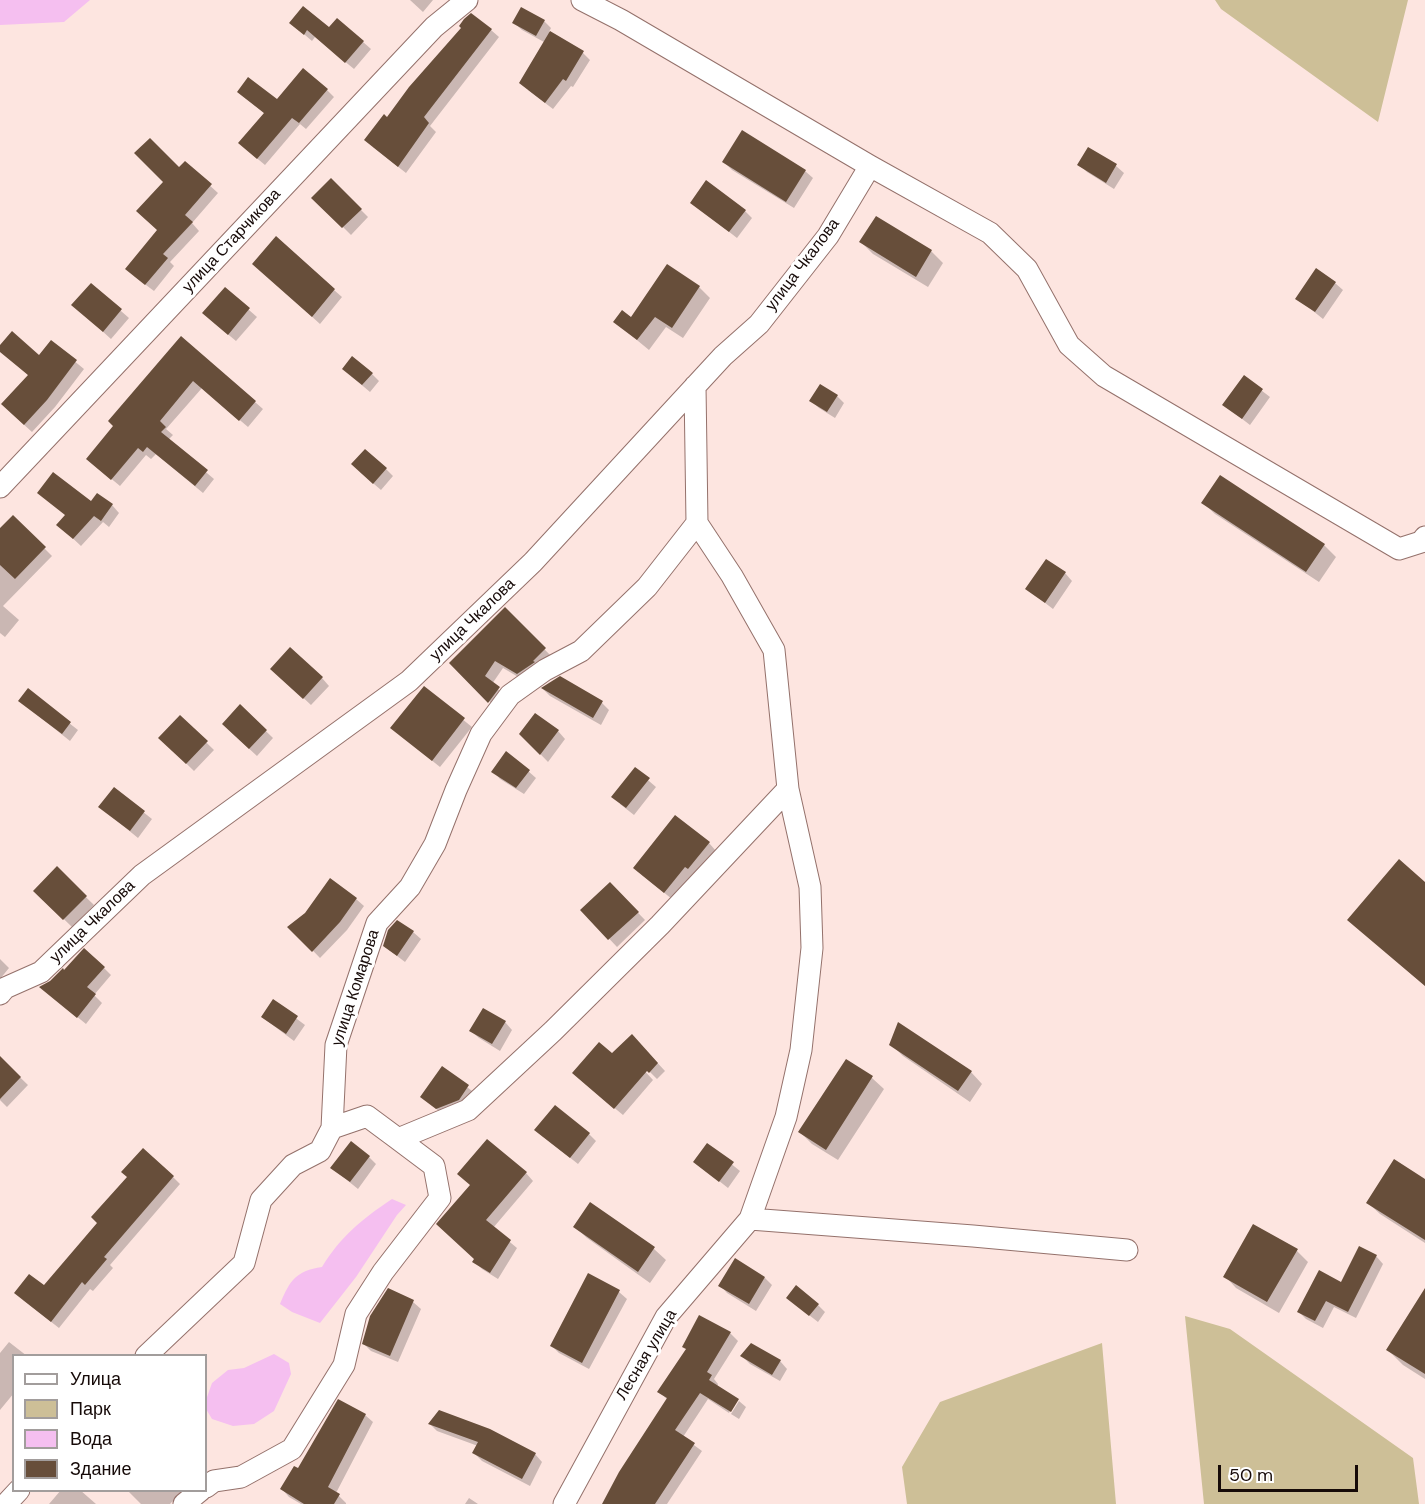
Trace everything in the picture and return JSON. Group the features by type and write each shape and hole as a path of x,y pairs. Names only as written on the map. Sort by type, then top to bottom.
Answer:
{"street":[{"name":"улица Старчикова","path":"0,486 434,27 467,0"},
{"path":"582,0 621,20 870,166 990,233 1027,269 1069,345 1104,376 1399,549 1421,542 1425,537"},
{"name":"улица Чкалова","path":"0,994 5,988 41,972 142,875 409,681 533,562 723,356 759,324 828,236 870,166"},
{"path":"695,386 697,523 732,576 774,650 788,789 810,887 812,948 801,1050 786,1117 750,1220 1127,1250"},
{"name":"улица Комарова","path":"148,1354 244,1263 261,1200 292,1166 320,1151 332,1128 336,1045 377,923 410,887 435,844 481,734 510,695 589,643 647,586 697,523"},
{"path":"398,1139 468,1110 553,1031 660,925 788,789"},
{"path":"207,1486 214,1481 241,1477 292,1449 344,1365 356,1314 382,1272 440,1198 434,1166 368,1116 332,1128"},
{"name":"Лесная улица","path":"564,1504 666,1317 750,1220"},
{"path":"6,1504 18,1492"},
{"path":"184,1504 200,1492"}],"green space":[{"path":"1215,0 1408,0 1378,122 1221,9"},
{"path":"1185,1316 1230,1329 1413,1458 1419,1504 1204,1504"},
{"path":"1102,1343 1116,1504 907,1504 902,1467 940,1402"}],"water":[{"path":"0,0 90,0 64,22 0,25"},
{"path":"392,1199 406,1205 356,1277 320,1323 292,1312 280,1304 295,1278 306,1271 322,1267 353,1229"},
{"path":"274,1354 289,1363 291,1374 274,1411 254,1424 233,1426 212,1419 207,1411 207,1397 212,1383 228,1370 244,1368"}],"building":[{"path":"303,6 329,27 337,18 364,41 345,63 307,30 304,35 289,23"},
{"path":"521,7 545,20 536,36 512,23"},
{"path":"471,13 492,29 424,117 429,123 398,167 364,140 384,114 387,117"},
{"path":"550,31 584,51 566,81 563,79 545,103 519,83"},
{"path":"303,68 328,89 299,123 292,118 257,159 238,143 264,113 237,92 248,77 277,99"},
{"path":"742,130 806,170 786,202 722,162"},
{"path":"150,138 179,167 185,161 212,184 185,215 193,222 163,254 168,258 145,285 125,269 157,230 136,211 163,182 134,153"},
{"path":"1088,147 1117,164 1106,183 1077,165"},
{"path":"331,178 362,209 342,228 311,198"},
{"path":"706,180 746,210 729,232 690,203"},
{"path":"876,216 932,250 916,277 859,242"},
{"path":"276,236 335,289 312,317 252,264"},
{"path":"667,264 700,286 672,328 655,317 637,340 613,322 622,310 631,317"},
{"path":"1316,268 1336,282 1315,312 1295,299"},
{"path":"91,283 122,309 103,332 71,305"},
{"path":"225,287 250,308 228,335 202,313"},
{"path":"12,331 39,355 51,340 77,360 47,400 24,425 1,404 28,375 0,352 0,345"},
{"path":"181,336 256,401 239,421 193,381 160,421 166,427 161,432 208,470 195,486 147,447 143,452 138,448 111,480 86,459 113,426 108,421"},
{"path":"352,356 373,373 362,385 342,369"},
{"path":"1244,375 1263,389 1242,419 1222,405"},
{"path":"820,384 838,395 827,412 809,401"},
{"path":"365,449 387,468 373,484 351,464"},
{"path":"53,472 91,501 97,493 113,504 101,521 94,516 73,539 56,525 65,515 37,493"},
{"path":"1220,475 1325,544 1306,572 1201,503"},
{"path":"13,515 46,547 15,579 0,565 0,528"},
{"path":"1046,559 1066,572 1045,603 1025,589"},
{"path":"505,607 546,648 533,661 535,662 517,674 495,661 485,676 500,687 488,703 449,663"},
{"path":"290,647 323,677 303,699 270,669"},
{"path":"560,676 603,701 593,718 541,688"},
{"path":"424,686 465,718 432,761 390,728"},
{"path":"28,688 71,722 62,734 18,701"},
{"path":"240,704 267,730 249,749 222,724"},
{"path":"535,713 559,730 540,755 519,734"},
{"path":"180,715 208,741 186,764 158,738"},
{"path":"506,751 530,770 516,788 491,772"},
{"path":"635,767 650,778 626,808 611,797"},
{"path":"114,787 145,811 130,831 98,807"},
{"path":"675,815 710,842 688,869 685,867 664,893 633,868"},
{"path":"1399,859 1425,882 1425,986 1347,920"},
{"path":"57,866 87,896 63,920 33,891"},
{"path":"330,878 357,898 340,922 312,952 287,927 305,913"},
{"path":"610,882 639,912 608,940 580,910"},
{"path":"397,920 414,931 397,956 383,946 388,930"},
{"path":"84,948 105,967 87,987 96,994 77,1018 39,987 50,981 63,968 64,970"},
{"path":"273,999 298,1016 286,1034 261,1017"},
{"path":"483,1008 506,1021 492,1044 469,1031"},
{"path":"898,1022 972,1071 958,1091 889,1045"},
{"path":"632,1034 658,1063 649,1073 647,1071 614,1109 572,1073 599,1042 612,1053"},
{"path":"0,1056 21,1077 0,1099"},
{"path":"846,1059 873,1076 826,1150 798,1132"},
{"path":"442,1066 469,1085 459,1100 436,1109 420,1097"},
{"path":"555,1105 590,1133 570,1158 534,1130"},
{"path":"487,1139 527,1172 486,1220 511,1240 490,1273 472,1262 474,1259 436,1224 470,1185 457,1174"},
{"path":"351,1141 370,1156 350,1182 330,1168"},
{"path":"707,1143 734,1162 719,1182 693,1162"},
{"path":"143,1148 174,1176 104,1257 107,1259 85,1285 82,1282 51,1322 14,1293 29,1274 44,1285 97,1223 91,1217 127,1177 121,1172"},
{"path":"1394,1159 1425,1179 1425,1240 1366,1203"},
{"path":"590,1202 655,1247 638,1272 573,1227"},
{"path":"1253,1224 1298,1249 1267,1302 1223,1277"},
{"path":"1359,1246 1377,1255 1348,1312 1326,1301 1315,1321 1297,1312 1319,1270 1341,1282"},
{"path":"735,1258 765,1277 749,1304 718,1286"},
{"path":"588,1273 620,1290 582,1363 550,1346"},
{"path":"796,1285 819,1304 809,1316 786,1298"},
{"path":"388,1288 414,1300 390,1356 362,1344 370,1316"},
{"path":"1425,1288 1425,1374 1386,1350"},
{"path":"699,1315 731,1332 707,1372 712,1375 709,1380 739,1399 731,1412 700,1393 675,1430 695,1443 655,1504 602,1504 619,1472 667,1398 657,1392 686,1349 682,1347"},
{"path":"751,1343 781,1360 772,1375 740,1356"},
{"path":"338,1399 366,1414 328,1487 340,1494 334,1504 304,1504 280,1489 294,1466 298,1468"},
{"path":"439,1410 490,1429 536,1453 522,1479 472,1453 478,1442 428,1424"}]}
